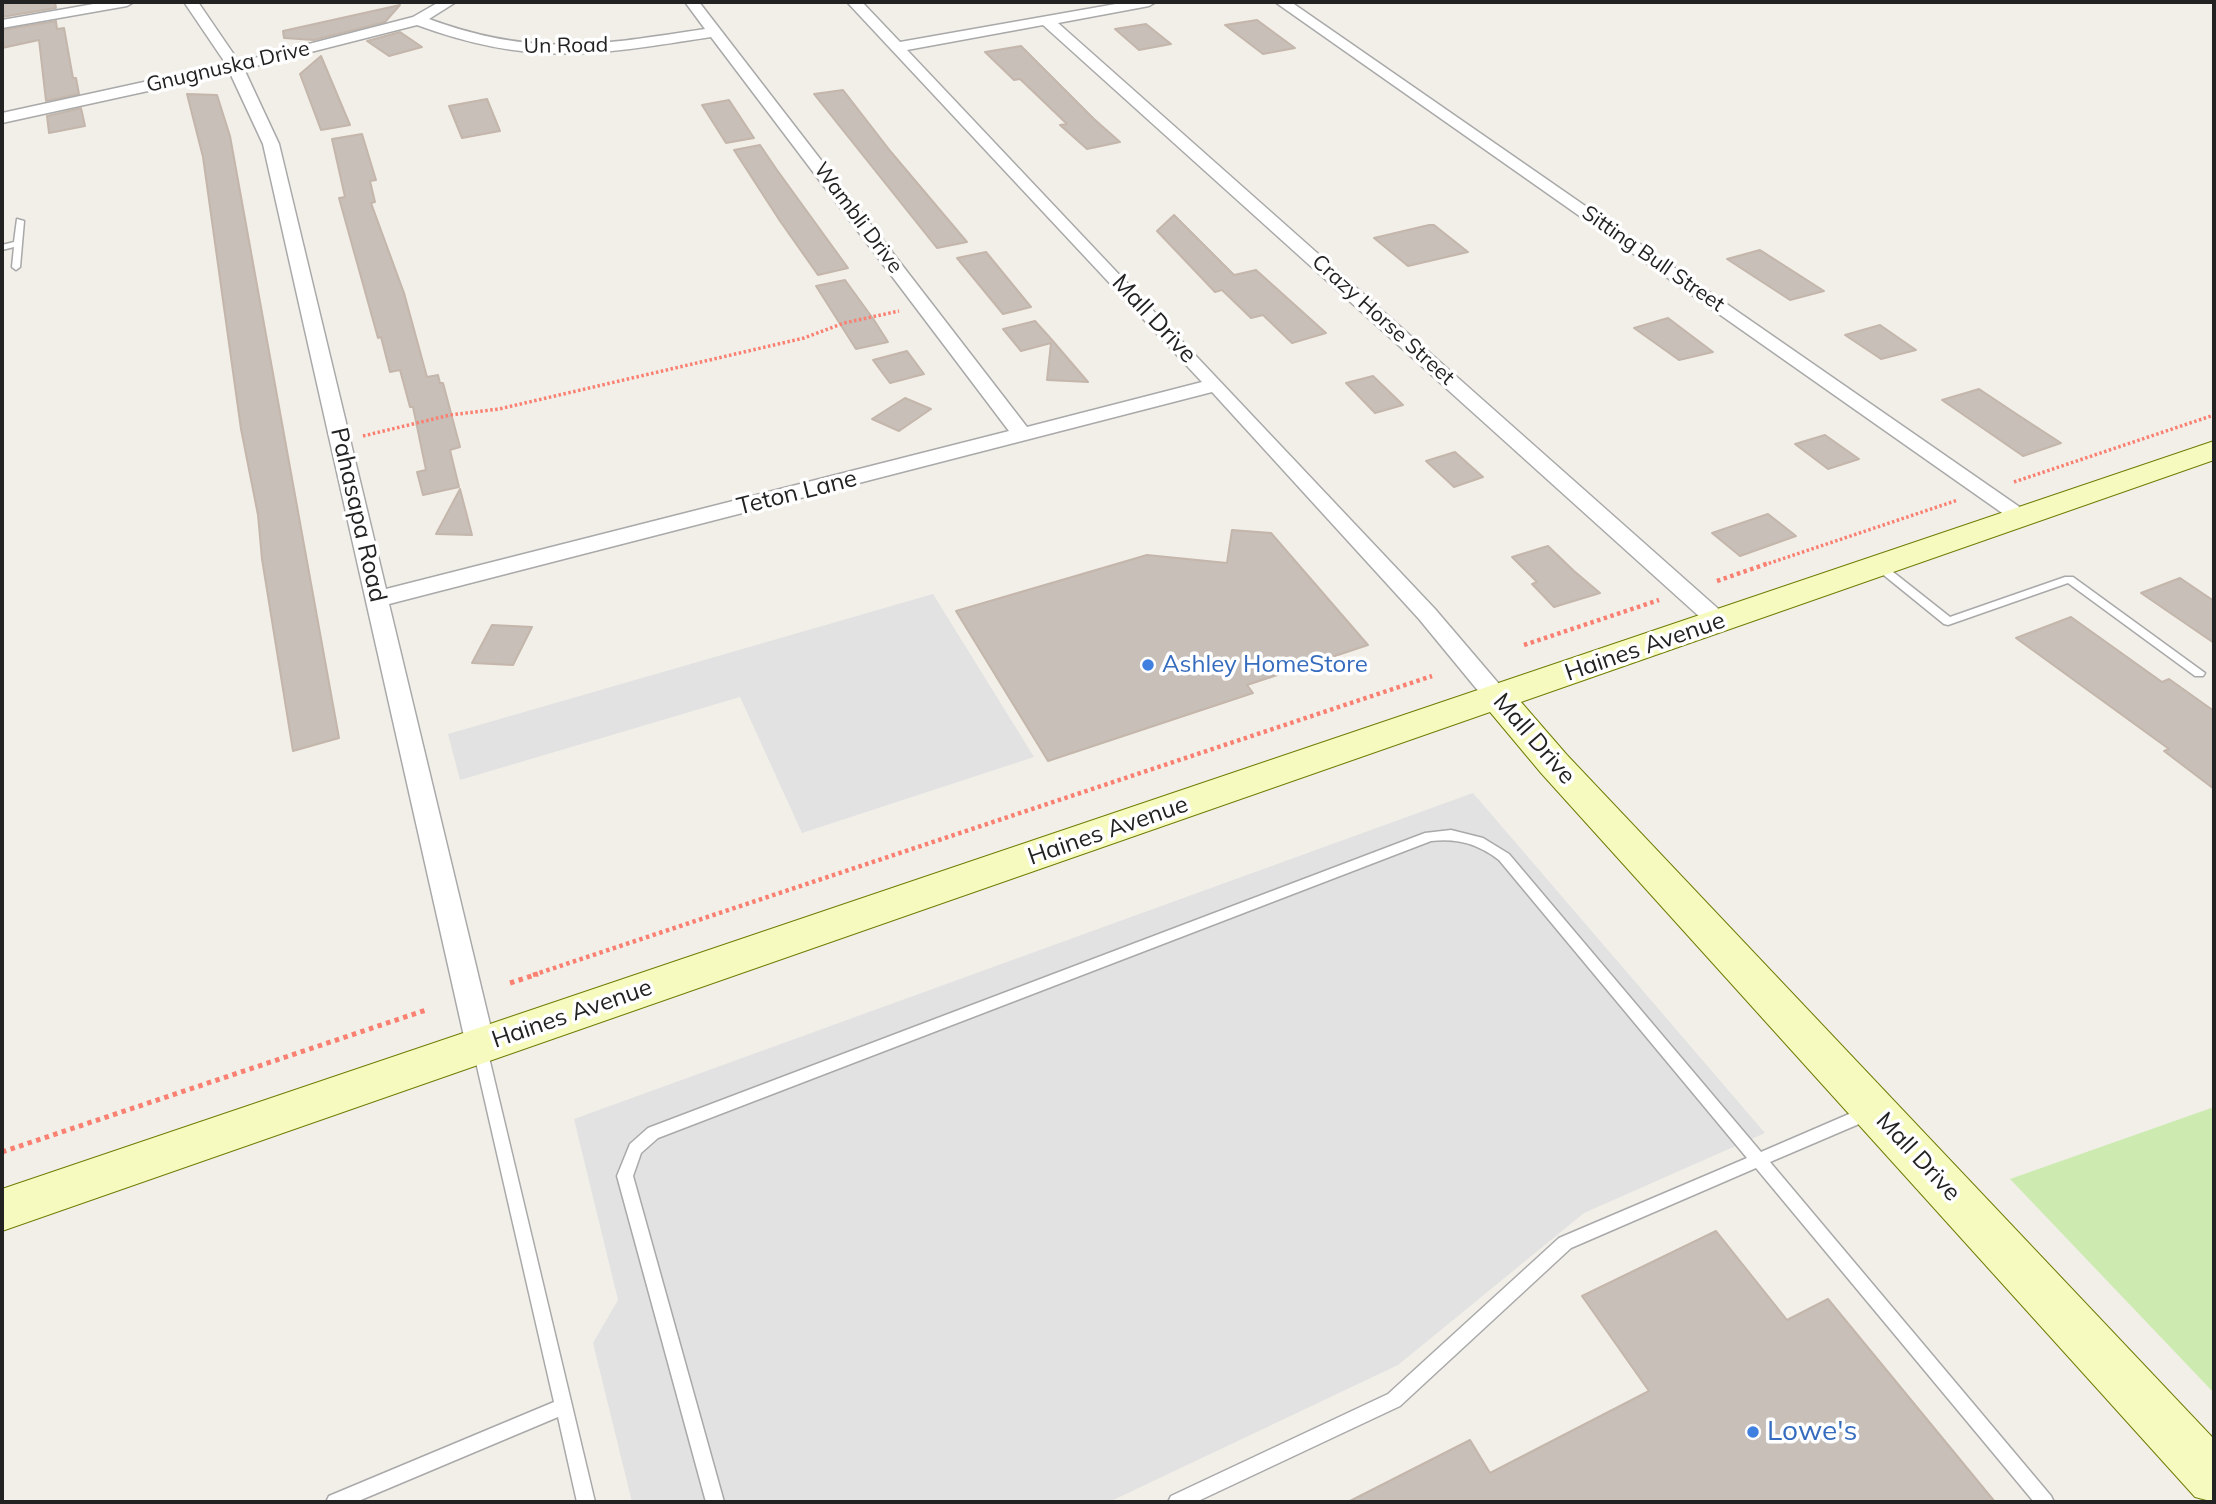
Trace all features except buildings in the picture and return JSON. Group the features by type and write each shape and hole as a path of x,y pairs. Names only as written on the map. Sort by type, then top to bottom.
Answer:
{"main road":[{"name":"Haines Avenue","path":"2,1210 2214,450"},
{"name":"Mall Drive","path":"1498,698 1554,764 2214,1478"}],"street":[{"path":"2,24 127,2"},
{"name":"Pahasapa Road","path":"191,2 235,66 271,144 479,1045"},
{"name":"Gnugnuska Drive","path":"2,118 235,66 418,20 449,2"},
{"name":"Wambli Drive","path":"692,2 1023,435"},
{"name":"Mall Drive","path":"854,2 1216,385 1427,614 1498,698"},
{"path":"897,47 1150,2"},
{"name":"Sitting Bull Street","path":"1282,2 2023,517"},
{"name":"Crazy Horse Street","path":"1045,19 1720,621"},
{"name":"Un Road","path":"418,20 470,39 524,49 580,50 716,32"},
{"name":"Teton Lane","path":"378,599 1216,385"}],"lane":[{"path":"16,267 20,221"},
{"path":"2,247 18,244"},
{"path":"1879,566 1948,621 2069,579 2199,673"},
{"path":"715,1502 625,1176 635,1149 653,1133 665,1128 1430,836 1454,833 1484,841 1504,857 2045,1502"},
{"path":"479,1045 586,1502"},
{"path":"1177,1502 1394,1399 1566,1243 1874,1110"},
{"path":"335,1502 564,1406"}],"path":[{"path":"341,441 450,415 513,406 804,338 844,323 924,305"},
{"path":"2014,482 2214,415"},
{"path":"1717,581 1965,498"},
{"path":"1524,645 1664,598"},
{"path":"510,983 1432,676"},
{"path":"2,1152 426,1010"}],"green space":[{"path":"2214,1107 2214,1393 2010,1179"}],"shaded area":[{"path":"933,594 1034,757 802,833 740,697 460,780 448,734"},
{"path":"1473,793 1765,1133 1584,1213 1398,1365 1109,1502 632,1502 593,1343 618,1300 574,1119"}],"place":[{"name":"Ashley HomeStore","path":"1148,665"},
{"name":"Lowe's","path":"1753,1432"}]}
